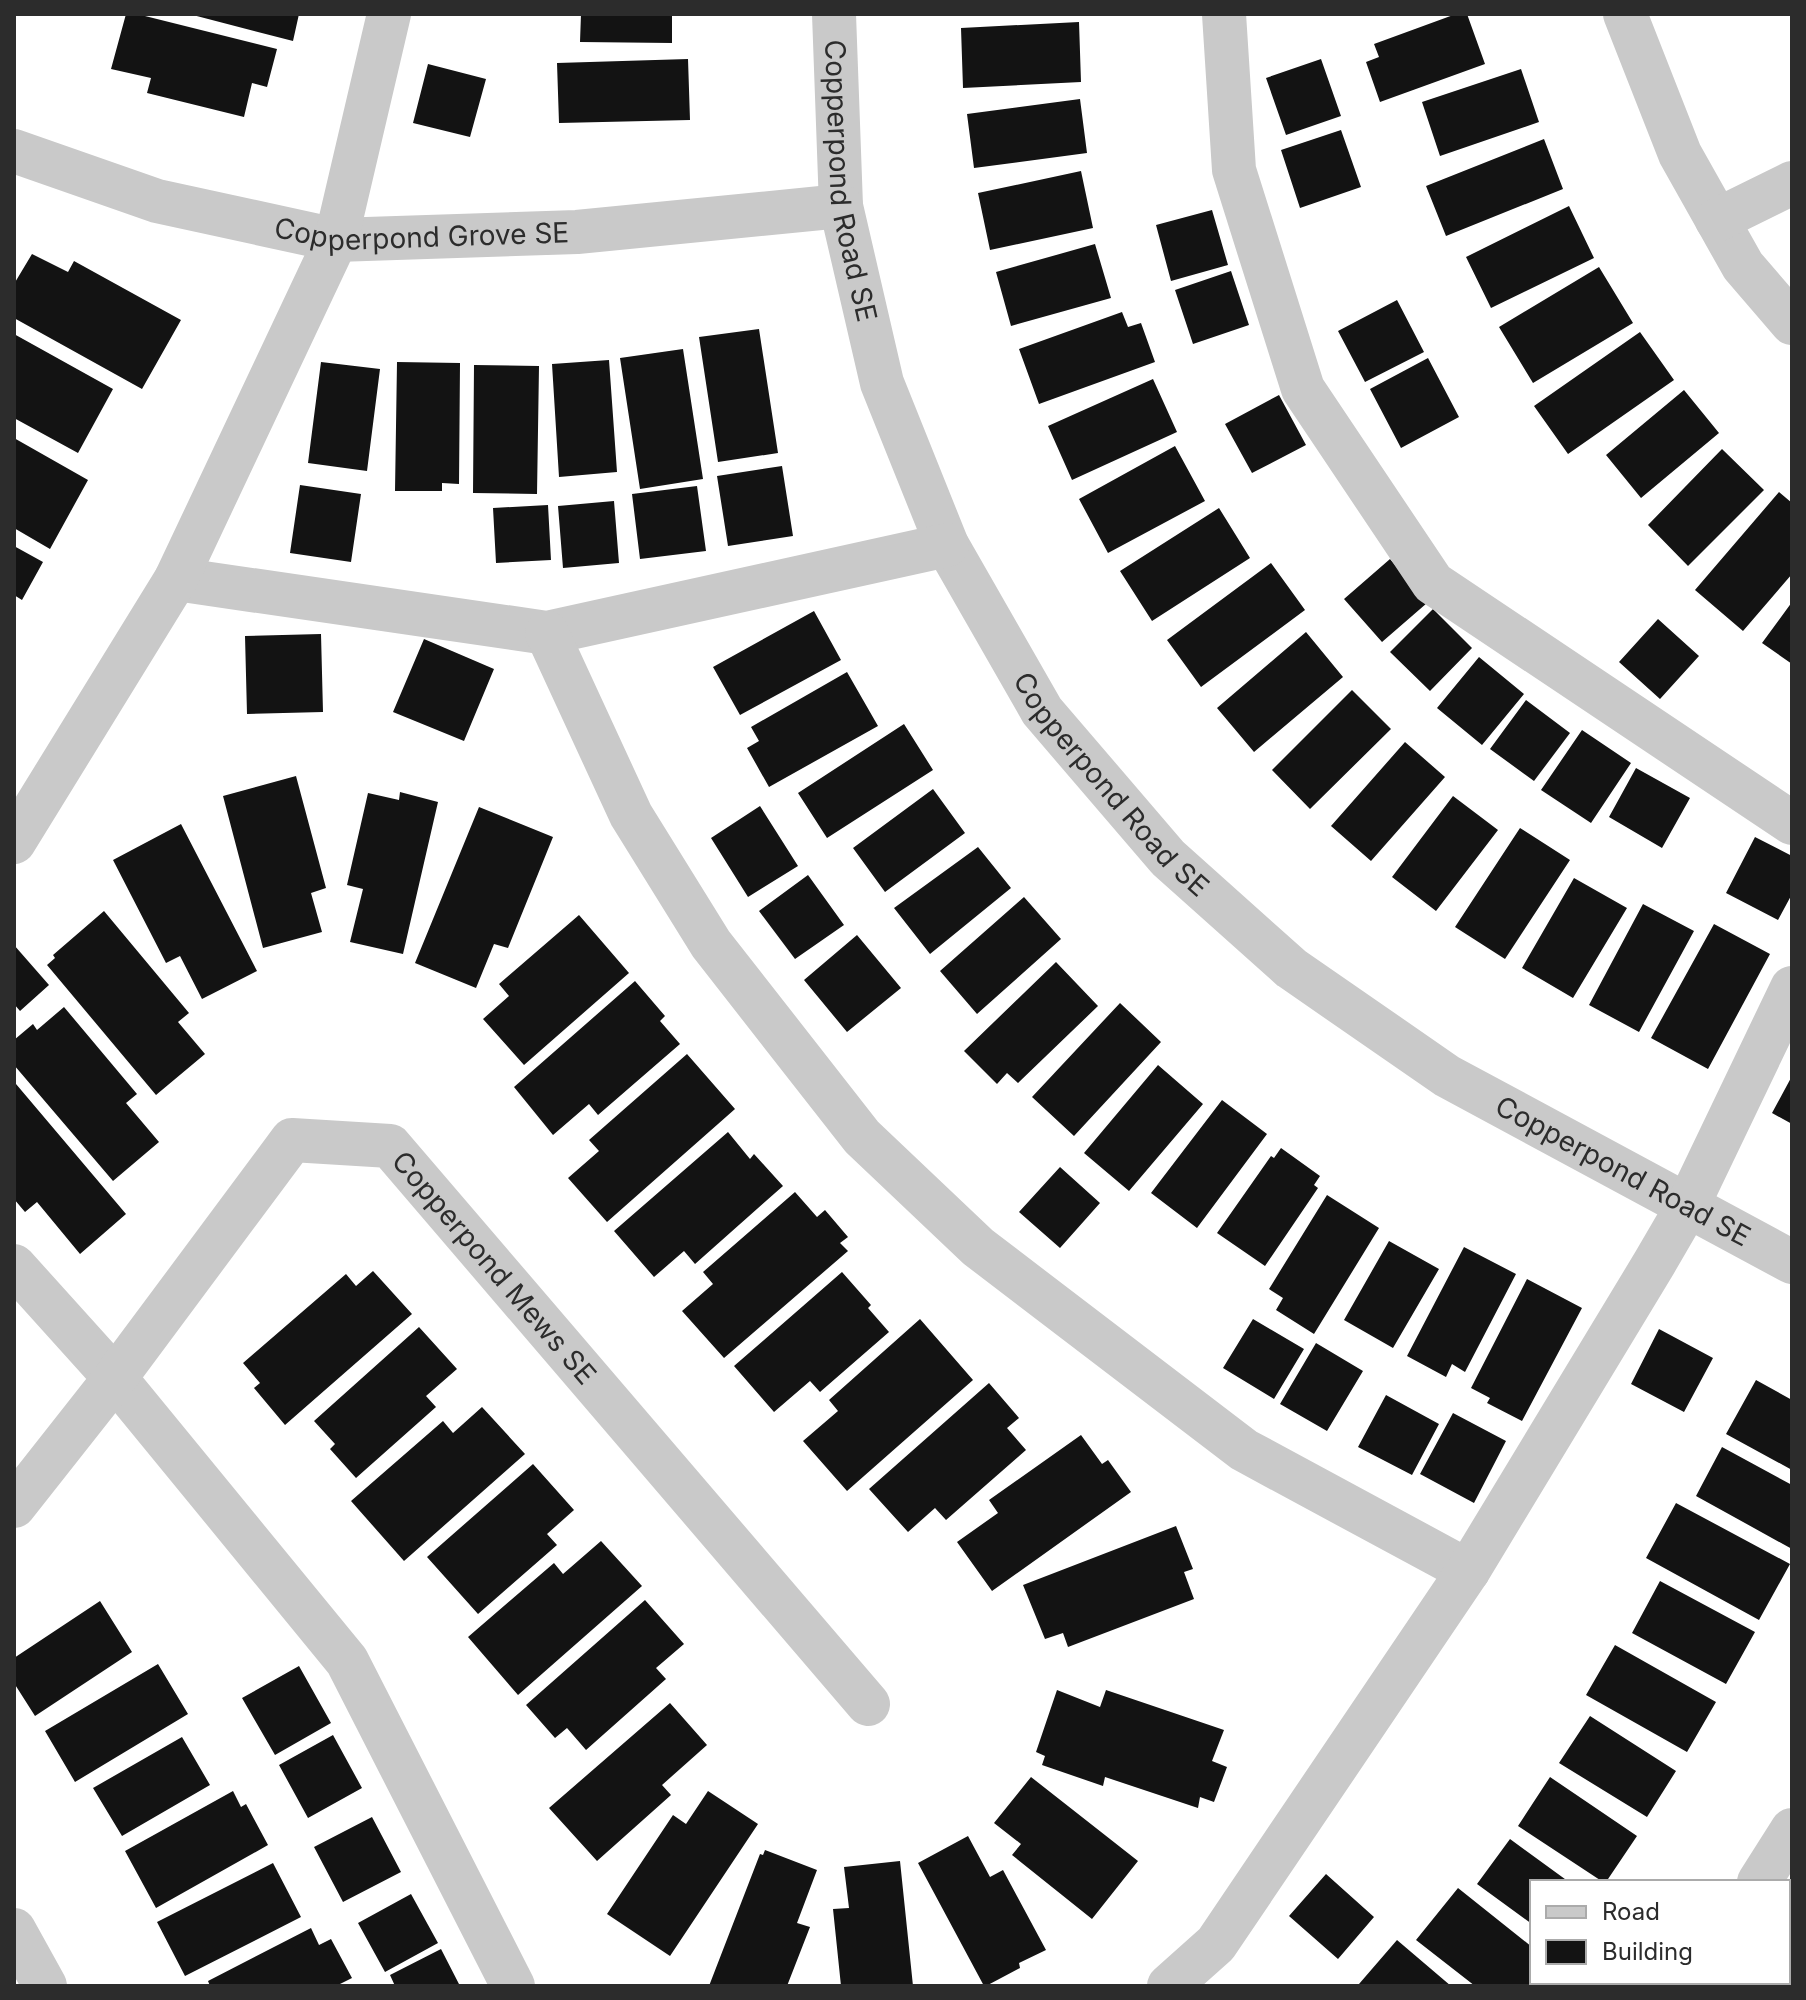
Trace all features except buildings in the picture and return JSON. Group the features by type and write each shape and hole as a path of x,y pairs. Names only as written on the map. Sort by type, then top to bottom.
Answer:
{"street":[{"path":"14,842 176,579 336,240 389,14"},
{"name":"Copperpond Road SE","path":"834,14 841,206 882,383 947,545 1042,711 1168,858 1291,968 1447,1076 1792,1262"},
{"path":"1224,14 1234,170 1303,389 1433,583 1792,823"},
{"path":"1625,14 1680,154 1743,266 1792,323"},
{"name":"Copperpond Grove SE","path":"14,151 157,201 336,240 577,232 841,206"},
{"path":"1717,220 1792,183"},
{"path":"176,579 547,633 947,545"},
{"path":"547,633 631,815 711,944 862,1137 978,1247 1244,1450 1468,1571"},
{"path":"1169,1986 1216,1944 1468,1571 1687,1207 1792,988"},
{"name":"Copperpond Mews SE","path":"14,1506 115,1378 292,1140 390,1146 868,1704"},
{"path":"14,1266 115,1378 347,1661 513,1986"},
{"path":"1760,1880 1792,1830"},
{"path":"14,1930 45,1986"}]}
